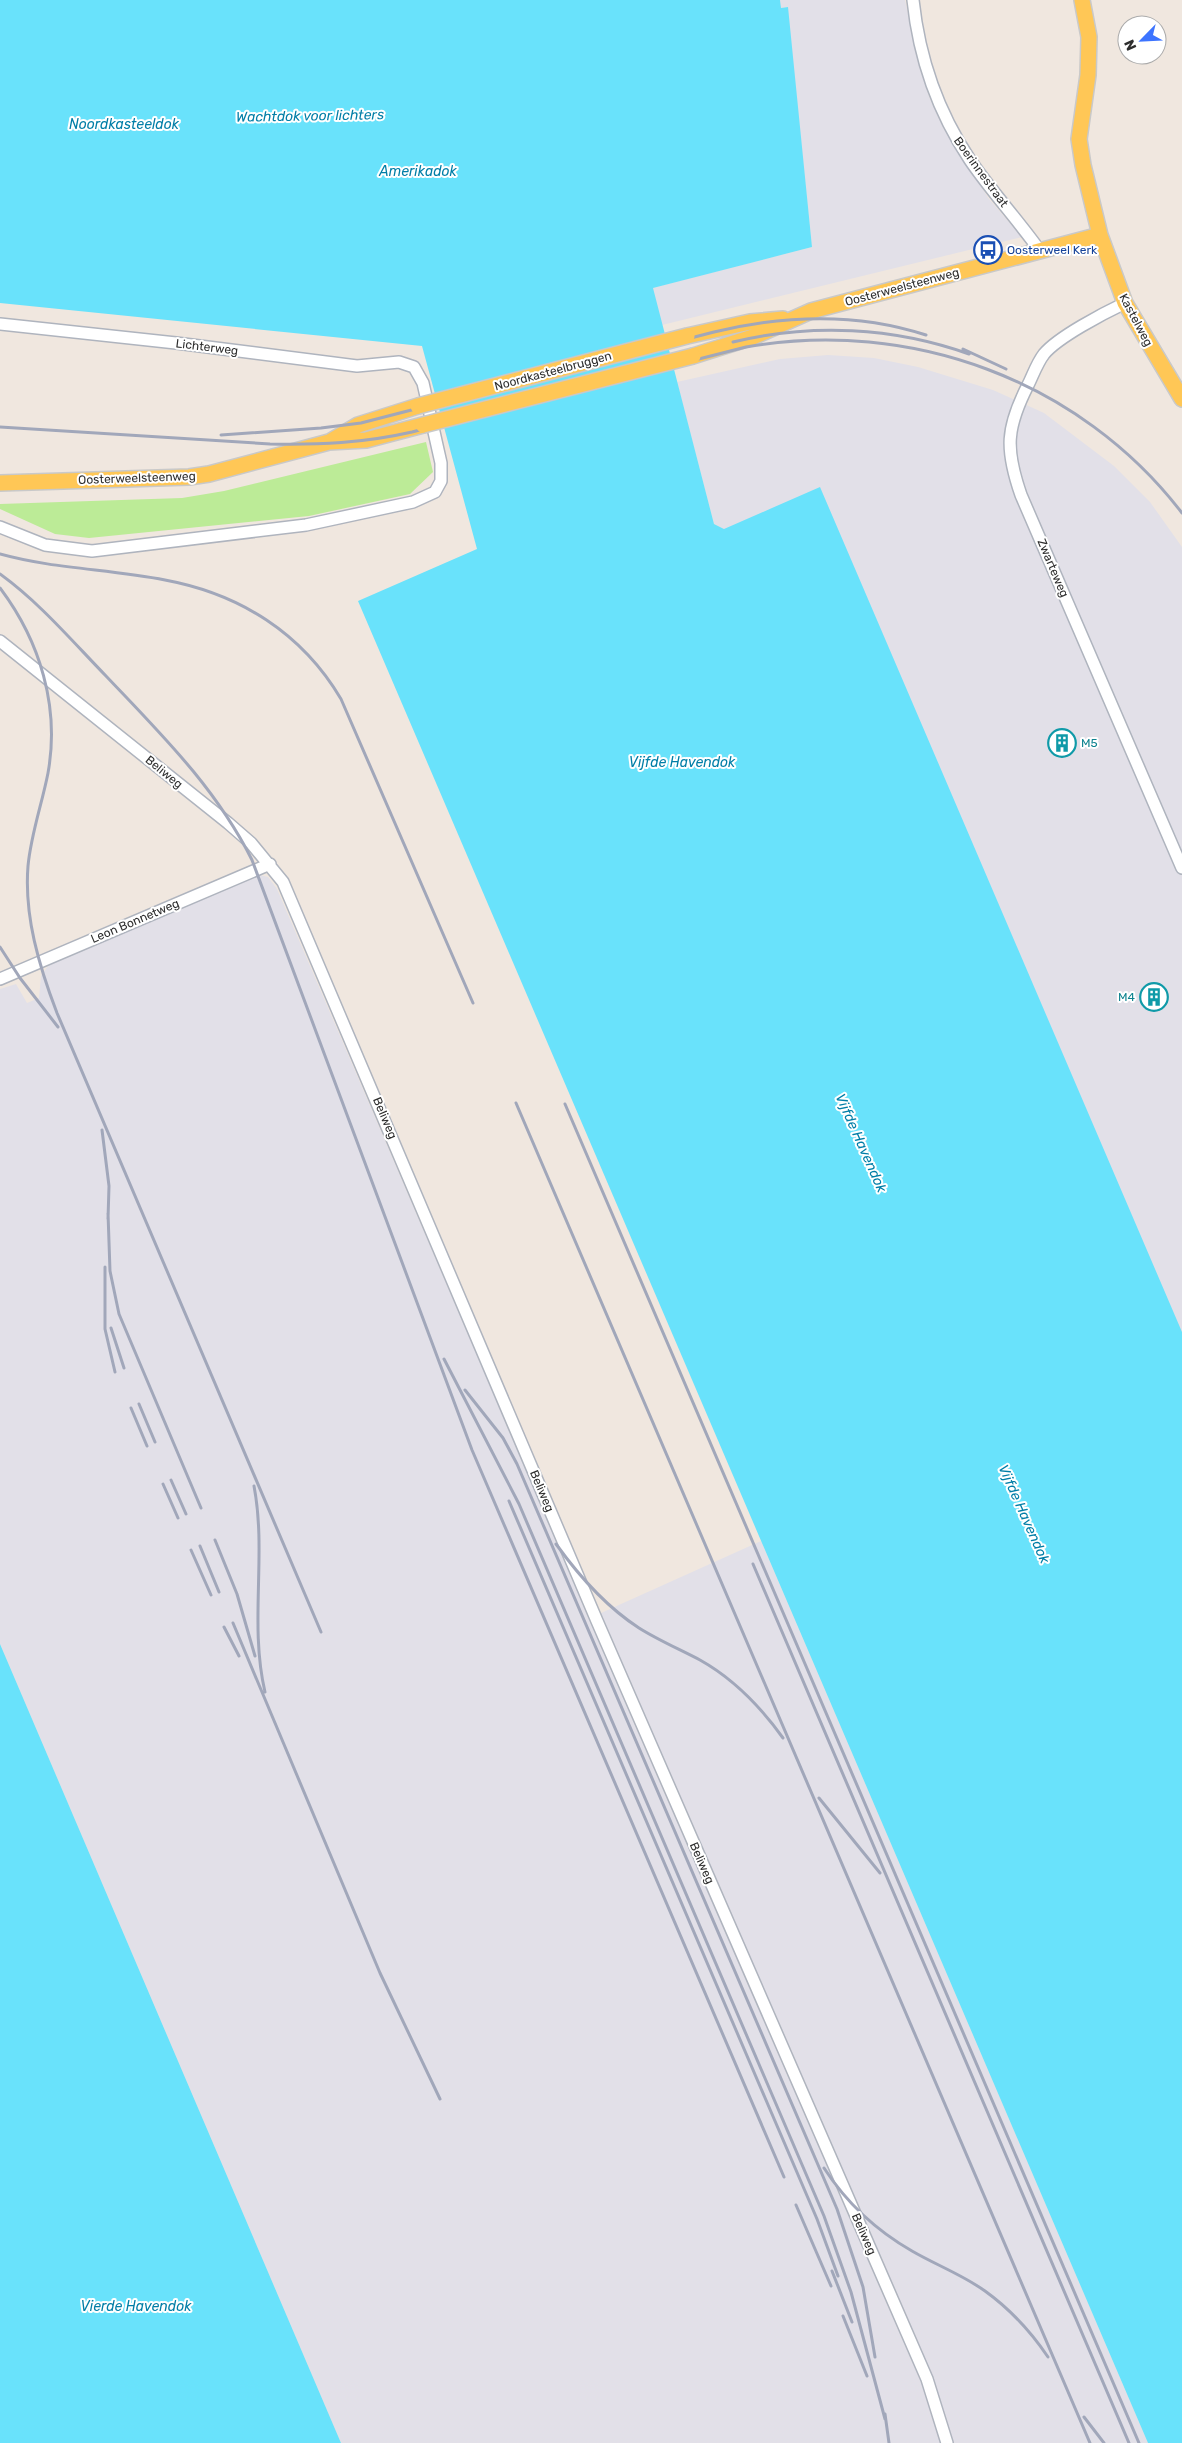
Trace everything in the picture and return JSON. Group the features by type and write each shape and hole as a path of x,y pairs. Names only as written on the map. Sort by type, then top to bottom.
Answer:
{"main road":[{"path":"1082,0 1089,37 1088,75 1079,139 1082,165 1100,235"},
{"name":"Oosterweelsteenweg","path":"692,356 753,337 811,311 1100,235"},
{"name":"Kastelweg","path":"1100,235 1125,303 1182,400"},
{"name":"Oosterweelsteenweg","path":"687,336 750,322 792,318"},
{"name":"Noordkasteelbruggen","path":"418,406 687,336"},
{"name":"Noordkasteelbruggen","path":"424,425 692,356"},
{"name":"Oosterweelsteenweg","path":"330,442 358,425 418,406"},
{"name":"Oosterweelsteenweg","path":"0,483 189,477 230,469 330,442 366,440 424,425"}],"street":[{"name":"Boerinnestraat","path":"913,0 923,57 942,112 971,161 1040,251"},
{"name":"Zwarteweg","path":"1125,303 1056,343 1043,355 1014,412 1010,430 1010,450 1013,472 1024,501 1182,868"},
{"name":"Lichterweg","path":"0,324 176,343 357,366 399,362 414,367 423,383 443,473 435,492 423,499 306,525 92,551 45,545 0,527"},
{"name":"Beliweg","path":"0,641 232,826 270,864 283,882 594,1615 927,2379 947,2443"},
{"name":"Leon Bonnetweg","path":"0,979 270,864"}],"shaded area":[{"path":"780,0 905,0 920,69 930,99 944,129 989,199 1022,237 662,325 652,288 812,247 787,7 781,8"},
{"path":"828,355 874,358 918,367 993,390 1044,413 1114,466 1150,502 1182,547 1182,1332 724,529 714,524 677,382 780,359"},
{"path":"260,875 268,877 277,889 590,1618 761,1541 1148,2443 341,2443 0,1644 0,989 16,984 27,1003 39,998 41,976 50,963"}],"green space":[{"path":"426,442 433,472 410,494 309,516 89,538 55,534 0,509 0,504 182,498 224,491"}],"water":[{"name":"Vijfde Havendok","path":"0,0 780,0 781,8 788,7 812,247 653,288 714,524 724,529 820,487 1182,1332 1182,2443 1148,2443 358,601 477,549 422,346 0,303"},
{"name":"Vierde Havendok","path":"0,1644 341,2443 0,2443"}],"railway":[{"path":"221,435 321,428 361,423 714,332 767,322 820,318 847,319 873,322 926,335"},
{"path":"733,342 793,332 822,330 852,331 882,333 911,338 969,354"},
{"path":"0,427 270,444 324,444 359,441 412,432 746,347 808,340 869,342 929,352 987,369 1042,394 1094,427 1141,466 1182,513"},
{"path":"963,349 1006,369"},
{"path":"0,554 41,563 144,576 192,586 243,606 288,636 308,655 341,699 473,1003"},
{"path":"0,574 29,597 167,741 222,809 252,860 472,1450 784,2177"},
{"path":"0,588 14,608 36,652 49,699 51,748 48,773 29,854 27,885 34,941 44,977 57,1013 321,1632"},
{"path":"0,947 20,978 58,1027"},
{"path":"516,1103 1090,2443"},
{"path":"565,1104 1139,2443"},
{"path":"102,1130 109,1186 108,1219"},
{"path":"108,1213 110,1271 119,1314 201,1508"},
{"path":"105,1267 105,1329 115,1372"},
{"path":"111,1328 124,1368"},
{"path":"444,1359 519,1504 824,2216 851,2292 885,2419"},
{"path":"465,1390 503,1438 517,1464 837,2209 863,2287 875,2357"},
{"path":"139,1404 155,1442"},
{"path":"131,1408 147,1446"},
{"path":"171,1480 186,1514"},
{"path":"163,1484 178,1518"},
{"path":"254,1486 259,1537 258,1641 265,1692"},
{"path":"509,1501 817,2219 838,2276"},
{"path":"215,1540 237,1594 255,1656"},
{"path":"556,1544 583,1579 615,1610 646,1632 700,1660 724,1676 756,1704 783,1738"},
{"path":"200,1546 219,1592"},
{"path":"191,1550 211,1595"},
{"path":"753,1564 1129,2443"},
{"path":"233,1623 380,1973 440,2099"},
{"path":"224,1627 239,1656"},
{"path":"819,1798 880,1873"},
{"path":"824,2168 863,2215 899,2243 985,2291 1019,2321 1048,2357"},
{"path":"796,2205 831,2286"},
{"path":"832,2271 852,2322"},
{"path":"843,2316 867,2376"},
{"path":"885,2414 889,2443"},
{"path":"1084,2417 1104,2443"}],"place":[{"name":"Oosterweel Kerk","path":"988,250"},
{"name":"M5","path":"1062,743"},
{"name":"M4","path":"1154,997"}],"water label":[{"name":"Wachtdok voor lichters","path":"310,116"},
{"name":"Noordkasteeldok","path":"124,124"},
{"name":"Amerikadok","path":"418,171"}]}
